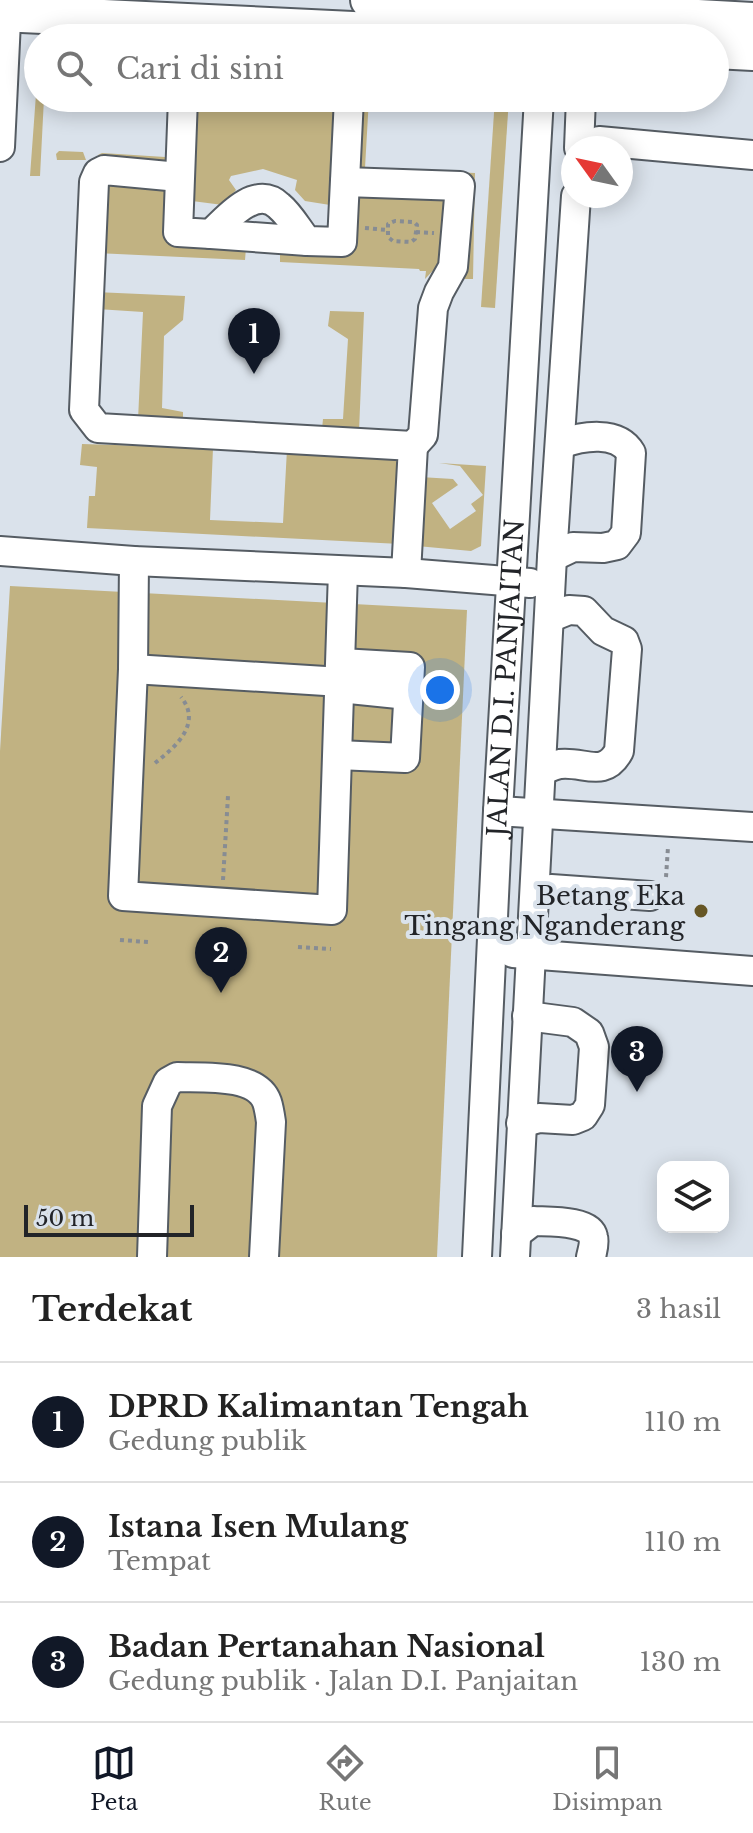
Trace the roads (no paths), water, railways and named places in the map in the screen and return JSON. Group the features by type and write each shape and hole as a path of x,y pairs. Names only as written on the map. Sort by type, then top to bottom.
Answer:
{"main road":[{"path":"5,9 187,20 355,17 498,4 542,24"},
{"path":"355,17 410,24"},
{"path":"626,24 753,21"},
{"path":"729,51 753,52"}],"street":[{"path":"0,147 5,9"},
{"path":"182,112 178,232 342,242 348,112"},
{"name":"JALAN D.I. PANJAITAN","path":"477,1257 498,811 538,112"},
{"path":"579,136 580,112"},
{"path":"633,144 753,155"},
{"path":"179,177 104,170 98,173 94,182 84,410 91,422 98,428 413,446"},
{"path":"345,182 460,186 453,267 433,308 423,435 413,446 406,573"},
{"path":"211,234 237,208 257,199 277,203 307,241"},
{"name":"JALAN D.I. PANJAITAN","path":"515,1246 552,557 575,208"},
{"path":"552,557 573,547 617,545 626,533 631,453 627,445 615,439 580,437 561,444"},
{"path":"0,551 134,561 406,573 551,585"},
{"path":"134,561 146,670 123,896 332,910 343,571"},
{"path":"541,771 559,764 591,767 605,766 614,761 619,751 627,649 624,641 603,631 584,611 569,610 549,618"},
{"path":"146,670 341,677 408,695 405,758 338,755"},
{"path":"498,811 753,827"},
{"path":"551,889 650,896"},
{"path":"492,953 530,953 753,971"},
{"path":"521,1123 539,1118 573,1120 583,1116 590,1105 594,1047 589,1033 573,1022 527,1016"},
{"path":"152,1257 157,1106 168,1082 177,1077 248,1082 262,1092 268,1103 271,1122 264,1257"},
{"path":"515,1246 533,1221 581,1225 594,1238 591,1257"}],"place":[{"name":"DPRD Kalimantan Tengah","path":"254,374"},
{"name":"Betang Eka Tingang Nganderang","path":"701,911"},
{"name":"Istana Isen Mulang","path":"221,993"},
{"name":"Badan Pertanahan Nasional","path":"637,1092"}]}
